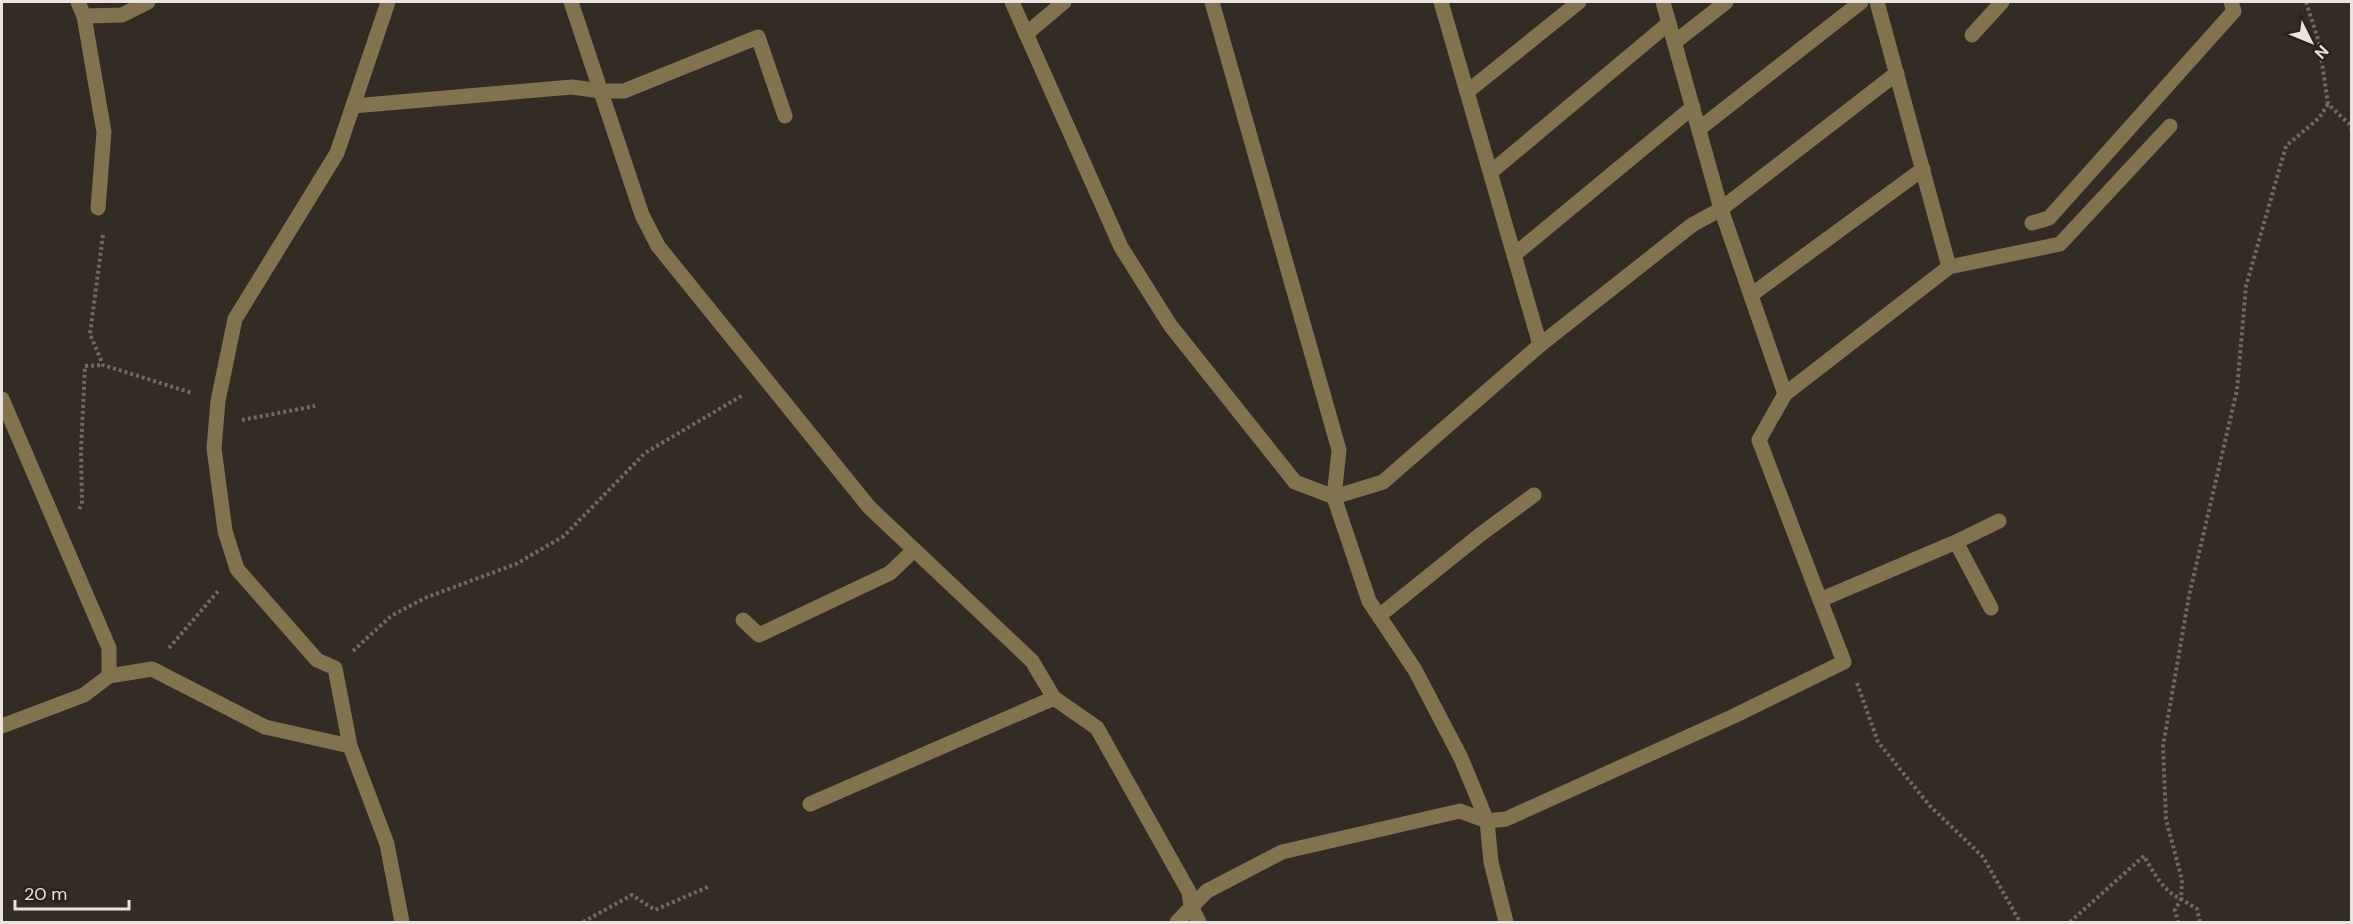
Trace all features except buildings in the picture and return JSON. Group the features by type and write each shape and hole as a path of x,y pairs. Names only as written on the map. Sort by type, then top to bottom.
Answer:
{"street":[{"path":"78,2 84,16 104,132 98,208"},
{"path":"84,16 122,15 148,2"},
{"path":"388,2 337,153 235,319 218,401 214,448 225,531 237,569 317,660 335,668 350,746 387,844 402,922"},
{"path":"571,2 642,215 658,246 869,507 1032,661 1054,698 1097,729 1189,892 1191,906 1198,922"},
{"path":"1012,2 1121,247 1170,326 1295,482 1334,497 1383,482 1540,345 1692,225 1721,209 1897,74"},
{"path":"1026,34 1064,2"},
{"path":"1212,2 1339,450 1334,497 1369,601 1415,670 1461,758 1487,820 1491,862 1506,922"},
{"path":"1467,92 1579,2"},
{"path":"1664,2 1721,209 1785,394"},
{"path":"1675,42 1726,2"},
{"path":"1699,129 1862,2"},
{"path":"1877,2 1949,267"},
{"path":"1972,35 2002,2"},
{"path":"2032,223 2049,218 2234,11 2231,2"},
{"path":"1444,3 1467,92 1540,345"},
{"path":"1491,172 1670,23"},
{"path":"353,106 572,87 624,91 758,37 785,116"},
{"path":"1514,255 1693,107"},
{"path":"1177,922 1207,891 1282,852 1460,811 1487,820 1506,819 1694,734 1844,662 1759,440 1785,394 1949,267 2060,244 2170,126"},
{"path":"1751,295 1923,169"},
{"path":"2,399 109,648 109,676"},
{"path":"1379,616 1481,534 1534,495"},
{"path":"1820,600 1956,542 1999,520"},
{"path":"1956,542 1991,608"},
{"path":"743,620 759,636 891,573 914,550"},
{"path":"2,726 84,695 109,676 152,669 266,727 350,746"},
{"path":"810,804 1054,698"}],"path":[{"path":"2306,2 2319,42 2328,104 2350,124 2352,130"},
{"path":"2178,922 2175,910 2181,899 2182,880 2166,819 2163,746 2189,596 2237,390 2246,286 2286,146 2319,118 2328,104"},
{"path":"98,208 104,225 90,334 103,365"},
{"path":"61,538 82,504 81,451 85,366 103,365 218,401 234,422 315,406"},
{"path":"335,668 391,616 425,598 516,564 564,536 645,453 724,404 768,382"},
{"path":"152,669 237,569"},
{"path":"1844,662 1859,687 1878,742 1930,806 1983,857 2020,922"},
{"path":"2070,922 2144,856 2172,895 2197,909 2200,922"},
{"path":"583,922 632,895 655,910 710,886"}]}
